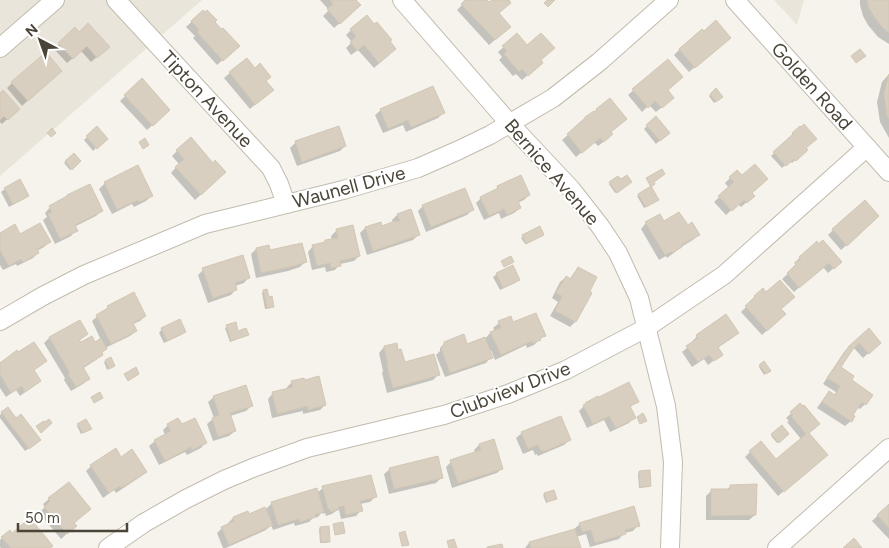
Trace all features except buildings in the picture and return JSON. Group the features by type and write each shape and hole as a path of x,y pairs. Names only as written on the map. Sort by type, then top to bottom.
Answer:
{"street":[{"path":"0,48 55,0"},
{"name":"Tipton Avenue","path":"116,0 271,168 286,204"},
{"name":"Bernice Avenue","path":"402,0 510,124 571,189 618,253 639,298 666,406 673,462 670,548"},
{"name":"Waunell Drive","path":"0,322 43,296 84,275 205,224 343,190 418,168 459,150 510,124 554,98 599,62 669,0"},
{"name":"Golden Road","path":"736,0 889,172"},
{"name":"Clubview Drive","path":"108,548 144,523 186,499 254,467 307,448 444,415 508,394 566,370 646,328 724,275 867,147"},
{"path":"776,548 889,448"}],"shaded area":[{"path":"0,0 202,0 0,176"},
{"path":"774,0 804,0 797,25"}]}
